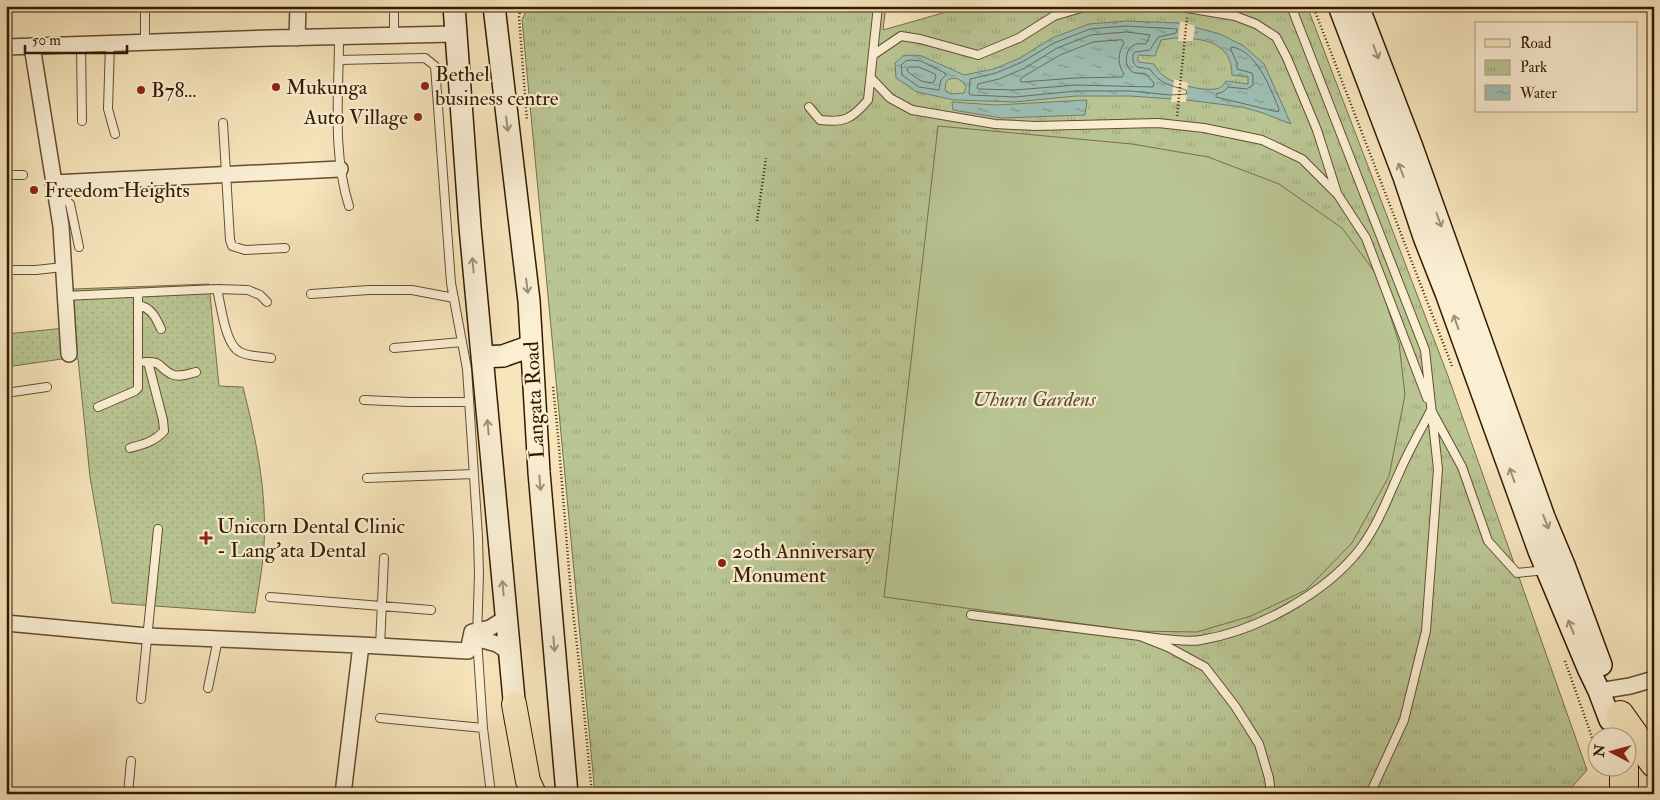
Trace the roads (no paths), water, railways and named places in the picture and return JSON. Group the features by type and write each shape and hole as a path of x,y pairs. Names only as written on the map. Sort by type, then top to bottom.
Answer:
{"highway":[{"path":"1615,724 1654,763"},
{"path":"1624,778 1624,794"}],"main road":[{"path":"454,6 458,227 482,357 522,794"},
{"name":"Langata Road","path":"494,6 528,302 539,472 567,794"},
{"path":"495,27 502,6"},
{"path":"1339,6 1404,177 1424,237 1493,398"},
{"path":"1358,6 1412,147 1493,398 1556,567 1588,668 1605,690 1615,724"},
{"path":"482,357 503,356 531,346"},
{"path":"514,704 528,781 534,794"}],"street":[{"path":"297,38 298,6"},
{"path":"6,47 455,34"},
{"path":"32,46 61,226 69,354"},
{"path":"53,182 340,168"},
{"path":"474,640 506,618"},
{"path":"6,623 147,636 380,646 474,640 497,644 510,652"},
{"path":"343,794 361,645"},
{"path":"1605,690 1636,685 1654,679"}],"lane":[{"path":"145,6 145,42"},
{"path":"394,6 394,35"},
{"path":"809,107 820,120 835,122 845,120 859,111 868,100 878,6"},
{"path":"873,54 901,36 920,39 978,55 1019,38 1054,16 1088,6"},
{"path":"1175,6 1235,16 1256,24 1276,37 1287,58 1317,130 1338,195"},
{"path":"1291,6 1425,350 1438,469 1426,631 1404,720 1370,794"},
{"path":"339,37 338,156 349,206"},
{"path":"110,43 108,109 115,134"},
{"path":"81,44 82,121"},
{"path":"339,60 425,58 436,66 458,227 454,298 467,369 480,574 474,640 491,794"},
{"path":"871,78 890,98 912,110 995,124 1036,126 1158,123 1204,128 1262,140 1302,159 1338,195 1366,238 1431,410 1462,467 1488,541 1517,573 1556,567"},
{"path":"223,123 230,240 232,246 245,250 284,248"},
{"path":"6,175 23,175"},
{"path":"56,198 67,201 70,204 79,247"},
{"path":"6,270 36,270 63,267"},
{"path":"65,296 217,289 248,290 260,295 268,302"},
{"path":"217,289 228,338 237,351 271,358"},
{"path":"311,294 369,290 412,290 454,298"},
{"path":"98,407 138,388 138,293"},
{"path":"138,305 151,311 161,330"},
{"path":"394,348 462,342"},
{"path":"138,362 160,364 171,374 176,375 196,372"},
{"path":"130,448 151,442 164,431 163,420 148,362"},
{"path":"6,393 47,387"},
{"path":"364,400 469,402"},
{"path":"971,616 1199,641 1232,633 1266,618 1309,596 1339,574 1361,548 1379,518 1401,468 1431,410"},
{"path":"367,478 474,474"},
{"path":"140,699 158,529"},
{"path":"380,646 384,558"},
{"path":"270,597 431,610"},
{"path":"1140,636 1168,647 1206,667 1235,706 1259,744 1269,778 1271,794"},
{"path":"208,688 218,639"},
{"path":"380,718 483,728"},
{"path":"128,794 131,761"}],"water":[{"path":"1126,21 1179,23 1220,34 1244,46 1264,64 1291,124 1242,107 1187,100 1130,96 1076,96 1015,102 954,100 917,92 896,78 895,63 903,56 922,56 964,75 994,69 1020,58 1052,38 1089,24","holes":["1175,38 1205,41 1221,48 1231,64 1232,75 1248,77 1248,84 1226,81 1222,87 1216,89 1201,89 1183,85 1169,79 1162,75 1154,64 1138,62 1138,55 1155,56 1161,40","956,78 963,82 966,87 964,93 951,94 945,90 946,82 949,79"]},
{"path":"1087,100 1085,115 1002,118 953,110 952,102 996,105"}],"place":[{"name":"Bethel business centre","path":"425,86"},
{"name":"Mukunga","path":"276,87"},
{"name":"B78...","path":"141,90"},
{"name":"Auto Village","path":"418,117"},
{"name":"Freedom Heights","path":"34,190"},
{"name":"Unicorn Dental Clinic - Lang'ata Dental","path":"206,538"},
{"name":"20th Anniversary Monument","path":"722,563"}],"park label":[{"name":"Uhuru Gardens","path":"1034,399"}]}
